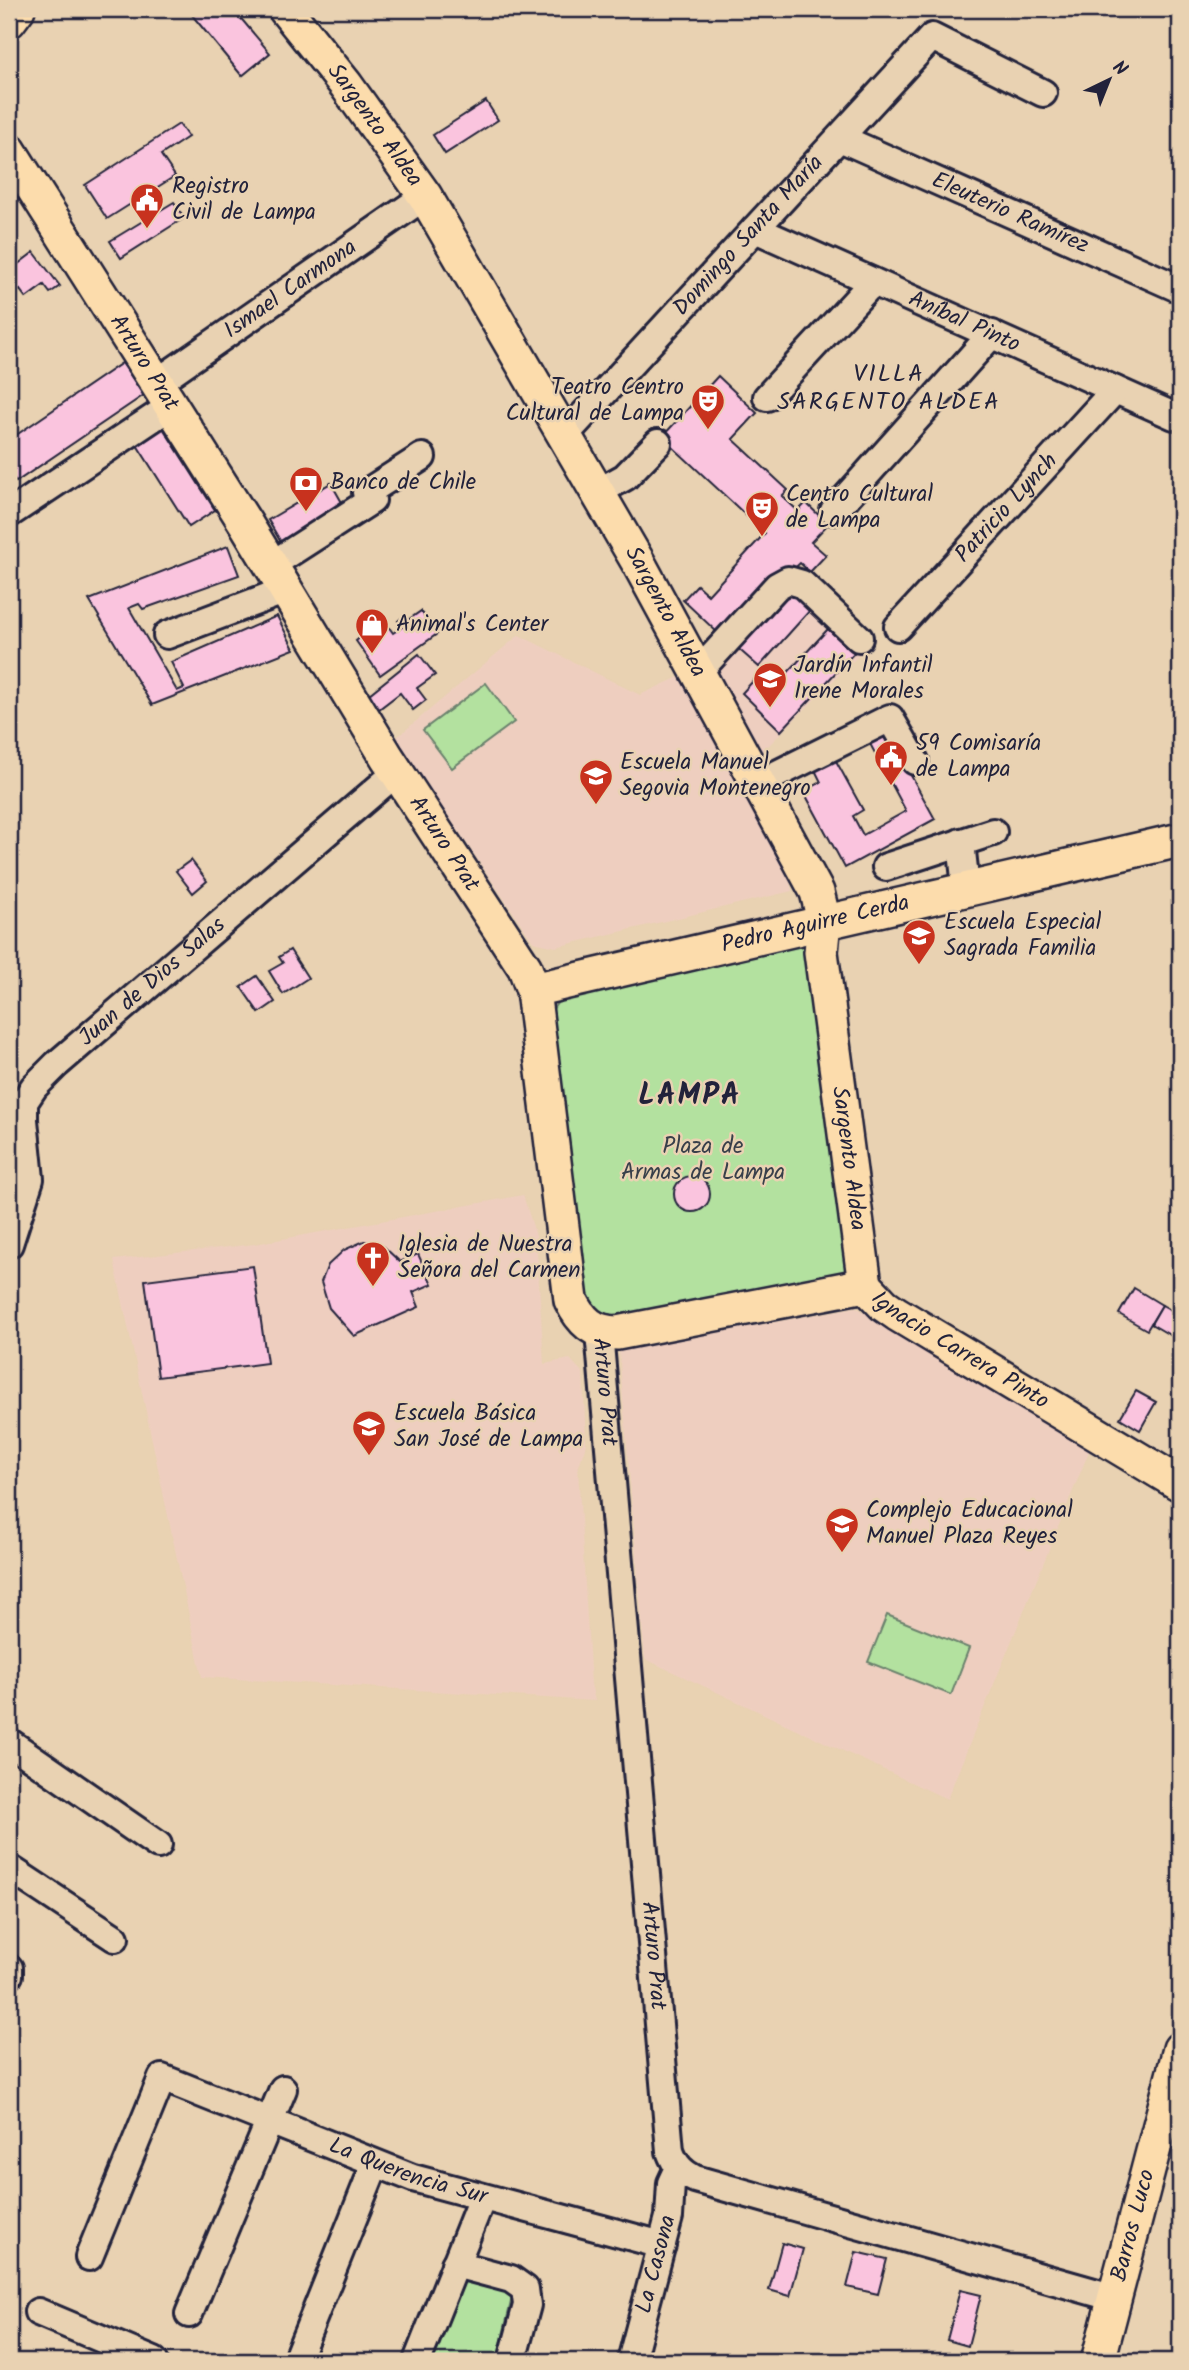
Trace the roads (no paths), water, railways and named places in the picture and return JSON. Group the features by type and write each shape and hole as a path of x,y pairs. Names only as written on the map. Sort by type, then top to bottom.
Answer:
{"main road":[{"path":"9,20 18,9"},
{"name":"Sargento Aldea","path":"285,9 346,85 425,195 699,671 817,892 824,921 821,952 865,1285"},
{"name":"Arturo Prat","path":"9,150 164,394 397,772 518,954 533,990 571,1300 581,1318 599,1332"},
{"name":"Pedro Aguirre Cerda","path":"533,990 1180,840"},
{"name":"Ignacio Carrera Pinto","path":"599,1332 617,1333 865,1285 897,1314 1180,1485"},
{"name":"Barros Luco","path":"1098,2361 1180,2049"}],"street":[{"name":"Domingo Santa María","path":"565,435 932,37 1043,93"},
{"name":"Eleuterio Ramírez","path":"840,138 1180,289"},
{"name":"Ismael Carmona","path":"9,514 425,195"},
{"name":"Aníbal Pinto","path":"755,229 1174,416"},
{"path":"767,397 873,282"},
{"path":"834,511 992,334"},
{"name":"Patricio Lynch","path":"898,627 1115,390"},
{"path":"598,492 625,477 658,443"},
{"path":"167,635 278,577 372,500 366,493 422,457"},
{"path":"699,671 777,586 788,580 802,584 859,638"},
{"path":"759,783 890,718 915,761"},
{"name":"Juan de Dios Salas","path":"9,1244 30,1179 24,1102 34,1087 397,772"},
{"path":"886,867 993,832"},
{"path":"961,842 966,888"},
{"name":"Arturo Prat","path":"599,1332 670,2151 678,2168"},
{"path":"9,1742 158,1844"},
{"path":"9,1868 114,1938"},
{"path":"9,1968 9,1975"},
{"name":"La Querencia Sur","path":"89,2257 162,2078 413,2178 662,2245"},
{"path":"189,2314 283,2089"},
{"path":"296,2361 375,2164"},
{"path":"678,2168 695,2179 1115,2298"},
{"name":"La Casona","path":"631,2361 669,2217 671,2183 678,2168"},
{"path":"417,2361 482,2198"},
{"path":"455,2264 511,2279 526,2289 527,2305 512,2361"},
{"path":"38,2312 153,2361"}],"place":[{"name":"Registro Civil de Lampa","path":"147,230"},
{"name":"Teatro Centro Cultural de Lampa","path":"708,431"},
{"name":"Banco de Chile","path":"306,513"},
{"name":"Centro Cultural de Lampa","path":"762,538"},
{"name":"Animal's Center","path":"372,655"},
{"name":"Jardín Infantil Irene Morales","path":"770,709"},
{"name":"59 Comisaría de Lampa","path":"891,787"},
{"name":"Escuela Manuel Segovia Montenegro","path":"596,806"},
{"name":"Escuela Especial Sagrada Familia","path":"919,966"},
{"name":"Iglesia de Nuestra Señora del Carmen","path":"373,1288"},
{"name":"Escuela Básica San José de Lampa","path":"369,1457"},
{"name":"Complejo Educacional Manuel Plaza Reyes","path":"842,1554"}],"district":[{"name":"VILLA SARGENTO ALDEA","path":"889,388"},
{"name":"LAMPA","path":"690,1096"}],"park label":[{"name":"Plaza de Armas de Lampa","path":"703,1160"}]}
